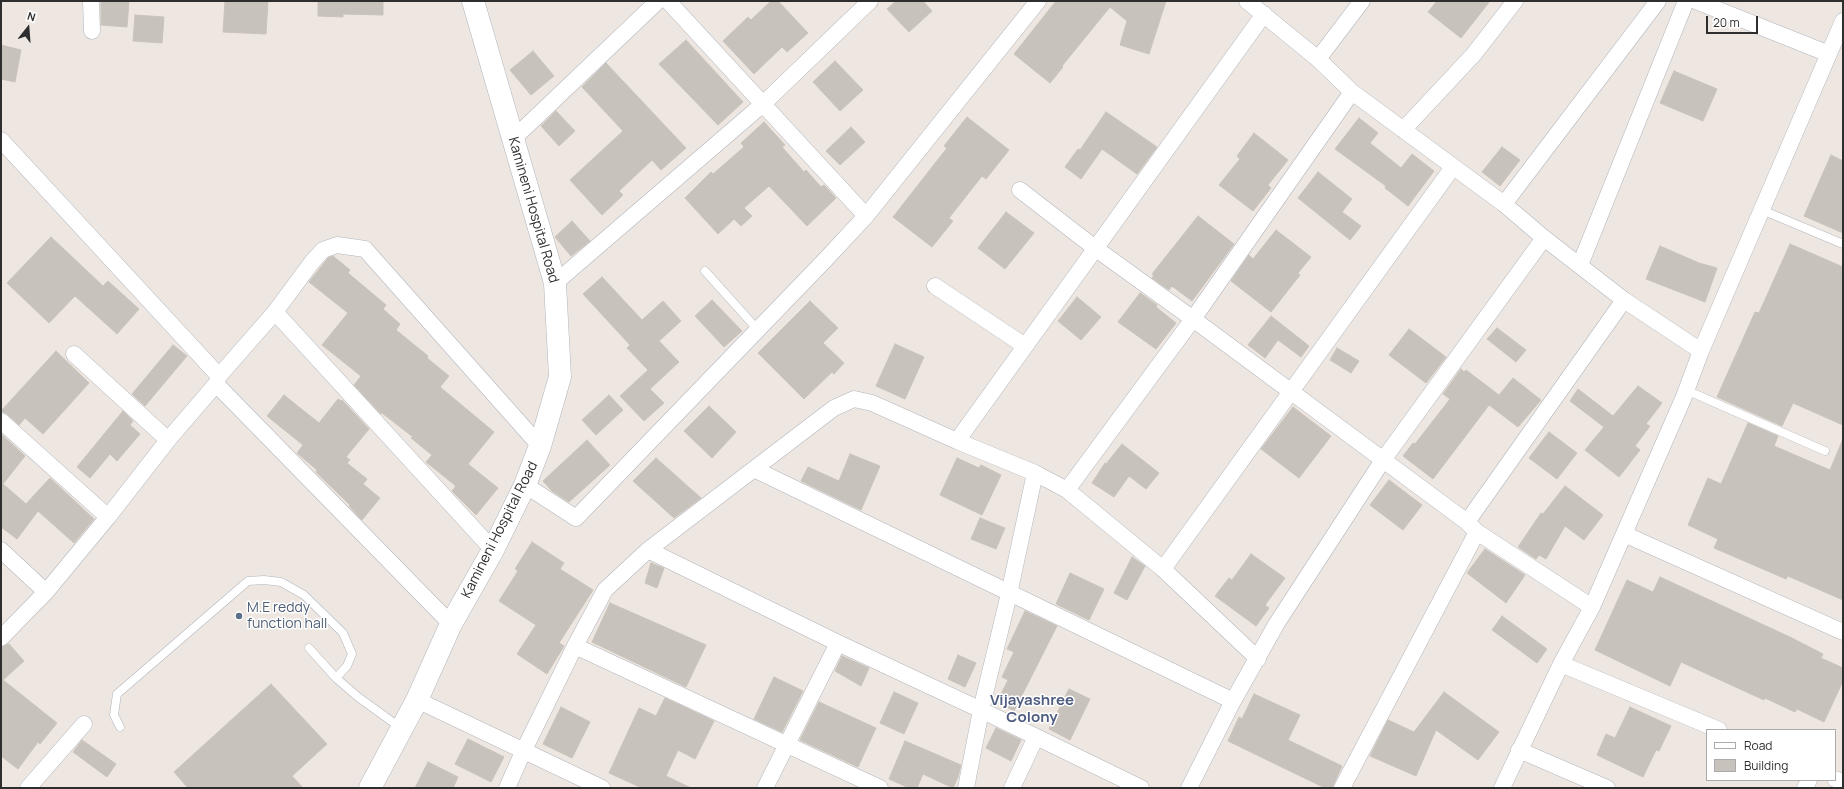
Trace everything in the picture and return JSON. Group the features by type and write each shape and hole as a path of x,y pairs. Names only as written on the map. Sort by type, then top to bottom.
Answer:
{"street":[{"path":"91,1 92,31"},
{"name":"Kamineni Hospital Road","path":"370,788 417,700 451,624 493,550 525,485 540,446 560,377 555,283 473,1"},
{"path":"513,139 658,1"},
{"path":"668,1 866,216"},
{"path":"555,283 763,104 870,1"},
{"path":"525,485 576,518 866,216 1038,1"},
{"path":"1247,1 1318,59 1352,92 1504,204 1544,238 1624,300 1701,351"},
{"path":"1318,59 1362,1"},
{"path":"1403,130 1474,54 1515,1"},
{"path":"1504,204 1658,1"},
{"path":"1580,265 1686,1"},
{"path":"1696,1 1829,54"},
{"path":"957,441 1264,14"},
{"path":"1502,788 1560,664 1592,607 1843,22"},
{"path":"1067,490 1193,319 1352,92"},
{"path":"1,140 218,380 451,624"},
{"path":"1163,569 1453,167"},
{"path":"1020,190 1095,248 1193,319 1472,527 1592,607"},
{"path":"1189,788 1233,701 1277,623 1383,460 1544,238"},
{"path":"1,638 46,592 108,517 168,440 275,312 312,262 323,250 337,245 365,249 540,446"},
{"path":"935,286 1025,346"},
{"path":"1342,788 1472,527 1624,300"},
{"path":"275,312 493,550"},
{"path":"74,354 168,440"},
{"path":"507,788 575,646 605,590 648,550 834,408 854,399 872,403 957,441 1035,473 1067,490 1163,569 1258,659"},
{"path":"1,420 108,517"},
{"path":"754,469 1009,594 1233,701"},
{"path":"966,788 981,710 1009,594 1035,473"},
{"path":"1624,534 1843,632"},
{"path":"1,550 46,592"},
{"path":"648,550 1141,788"},
{"path":"765,788 838,643"},
{"path":"575,646 880,788"},
{"path":"1560,664 1717,729"},
{"path":"417,700 523,752 602,788"},
{"path":"28,788 84,724"},
{"path":"1012,788 1036,737"},
{"path":"1519,750 1607,788"}],"lane":[{"path":"1762,210 1843,244"},
{"path":"705,271 758,330"},
{"path":"1686,390 1825,451"},
{"path":"120,727 114,715 117,694 248,581 281,582 304,595 343,633 352,654 347,666 336,678"},
{"path":"309,648 336,678 358,697 401,729"}],"building":[{"path":"101,1 129,1 127,27 101,25"},
{"path":"225,1 268,1 266,34 223,32"},
{"path":"318,1 383,1 383,15 343,14 343,17 318,16"},
{"path":"771,1 778,1 808,33 787,52 782,47 754,74 723,41 748,17 751,20"},
{"path":"896,1 923,1 932,11 909,32 887,9"},
{"path":"1056,1 1166,1 1149,54 1120,45 1127,21 1110,7 1050,83 1014,54"},
{"path":"1437,1 1490,1 1461,38 1428,12"},
{"path":"135,15 164,17 162,43 133,41"},
{"path":"686,40 743,102 718,125 659,64"},
{"path":"1,45 21,50 15,82 1,79"},
{"path":"533,51 554,76 531,95 510,70"},
{"path":"835,61 863,90 840,111 813,82"},
{"path":"606,63 686,148 661,170 652,160 619,191 623,195 602,215 570,180 623,131 582,87"},
{"path":"1674,71 1717,89 1703,121 1660,103"},
{"path":"556,111 575,131 559,146 541,126"},
{"path":"1106,112 1157,147 1137,174 1102,149 1081,179 1065,167 1078,149 1080,150"},
{"path":"967,117 1009,150 986,179 982,176 949,218 953,221 932,247 893,217 947,148 944,146"},
{"path":"1359,118 1378,133 1370,143 1401,168 1412,154 1434,171 1408,206 1385,188 1386,186 1335,149"},
{"path":"764,122 785,145 782,147 804,172 806,170 821,187 824,185 836,198 807,226 769,186 744,208 752,216 741,226 734,219 718,234 685,198 711,172 713,174 744,147 741,143"},
{"path":"851,127 865,142 840,165 826,151"},
{"path":"1254,133 1288,160 1268,185 1271,188 1253,211 1219,185 1240,159 1237,156"},
{"path":"1502,147 1520,160 1500,186 1482,172"},
{"path":"1831,155 1843,161 1843,233 1804,216"},
{"path":"1318,172 1352,199 1342,212 1361,226 1350,240 1298,198"},
{"path":"1006,212 1034,233 1005,269 978,248"},
{"path":"1198,216 1234,244 1192,301 1172,286 1169,290 1152,278 1154,275 1152,274"},
{"path":"572,221 590,241 571,256 555,237"},
{"path":"1276,230 1311,257 1298,273 1300,275 1271,312 1231,281 1249,255 1253,259"},
{"path":"51,237 103,286 108,281 139,309 117,334 75,296 49,323 7,283"},
{"path":"1790,244 1843,267 1843,425 1793,403 1782,426 1717,397 1755,312 1759,313"},
{"path":"1660,246 1699,263 1717,268 1705,302 1646,279"},
{"path":"333,256 350,270 348,273 386,305 383,309 400,324 396,330 428,356 427,358 449,376 440,387 494,432 468,464 498,488 476,515 452,491 456,486 426,462 432,455 411,438 413,437 382,413 381,414 354,385 361,376 322,345 348,313 309,282 328,258"},
{"path":"602,277 642,320 663,301 681,321 659,341 679,362 650,389 664,403 644,421 620,396 648,370 627,348 630,345 583,294"},
{"path":"1140,293 1157,305 1156,307 1176,323 1156,349 1118,322"},
{"path":"1077,297 1101,317 1081,340 1058,321"},
{"path":"712,300 742,331 724,347 695,316"},
{"path":"810,301 838,328 823,343 844,363 834,374 832,372 804,399 758,353"},
{"path":"1271,316 1309,346 1301,357 1278,340 1265,358 1248,345"},
{"path":"1497,328 1526,350 1516,362 1487,339"},
{"path":"1409,329 1446,357 1426,383 1389,355"},
{"path":"895,344 924,357 905,399 876,386"},
{"path":"173,345 187,356 145,406 132,394"},
{"path":"1337,348 1359,361 1351,373 1330,360"},
{"path":"56,351 89,383 43,434 25,418 19,425 7,414 1,411"},
{"path":"1461,369 1464,372 1466,370 1499,395 1513,378 1541,400 1518,427 1489,405 1433,479 1403,456 1413,443 1415,444 1450,399 1443,394"},
{"path":"1638,386 1662,403 1646,424 1650,426 1635,446 1640,450 1619,477 1585,450 1604,427 1570,401 1578,389 1613,416"},
{"path":"284,395 319,423 338,399 341,401 342,400 369,429 346,457 350,460 347,463 367,479 363,484 380,498 362,520 349,506 350,505 316,472 317,470 297,453 303,445 267,416"},
{"path":"609,395 623,410 596,435 582,420"},
{"path":"709,406 736,432 712,458 684,431"},
{"path":"1293,407 1331,436 1299,478 1261,449"},
{"path":"123,411 133,421 130,425 140,434 117,461 110,454 90,478 77,467"},
{"path":"1748,423 1778,436 1774,446 1830,470 1843,439 1843,600 1788,576 1786,579 1714,548 1718,539 1688,525 1708,478 1721,484"},
{"path":"1549,432 1577,453 1557,479 1529,458"},
{"path":"1,434 25,456 3,484 26,504 50,478 94,519 74,543 38,511 17,539 1,527"},
{"path":"587,440 610,465 569,502 552,491 543,481"},
{"path":"1122,444 1159,473 1146,489 1129,476 1114,497 1092,483 1105,463 1106,464"},
{"path":"850,454 880,466 861,510 801,481 808,467 839,481"},
{"path":"656,458 701,498 674,518 633,481"},
{"path":"957,458 979,468 981,465 1001,475 982,515 940,495"},
{"path":"1389,480 1422,505 1403,530 1370,505"},
{"path":"1565,486 1603,515 1584,540 1565,526 1546,559 1539,555 1536,559 1518,547 1541,513 1543,514"},
{"path":"980,518 1005,528 996,549 971,539"},
{"path":"532,542 564,563 560,569 593,590 559,643 564,646 547,674 517,654 536,625 499,601 518,571 515,569"},
{"path":"1485,549 1525,575 1506,603 1467,573"},
{"path":"1251,554 1285,578 1265,605 1269,608 1256,626 1215,596 1229,578 1232,580"},
{"path":"1132,557 1145,566 1127,600 1114,593"},
{"path":"651,563 664,568 657,588 645,583"},
{"path":"1070,573 1104,589 1089,620 1056,604"},
{"path":"1660,577 1792,638 1823,654 1821,658 1843,668 1843,681 1824,722 1797,709 1795,712 1765,698 1764,700 1681,662 1670,686 1595,650 1627,580 1653,592"},
{"path":"610,603 706,645 686,687 592,642"},
{"path":"1025,611 1057,626 1014,711 997,702 1008,680 1002,677 1014,652 1007,649"},
{"path":"1502,616 1547,649 1537,663 1492,630"},
{"path":"9,644 24,661 3,680 57,723 40,744 38,742 18,769 1,756 1,647"},
{"path":"958,655 976,663 965,687 948,679"},
{"path":"842,656 869,668 861,686 835,671"},
{"path":"774,677 803,691 782,732 754,719"},
{"path":"271,684 327,744 292,776 303,788 188,788 174,772"},
{"path":"1069,689 1090,699 1070,740 1049,729"},
{"path":"894,692 918,703 904,734 880,723"},
{"path":"1444,692 1499,732 1478,760 1436,730 1416,776 1370,756 1388,720 1414,732"},
{"path":"1254,694 1300,715 1288,740 1342,766 1332,788 1325,788 1228,741 1239,717 1242,719"},
{"path":"665,698 714,721 695,759 678,750 666,776 691,788 642,788 609,773 639,708 656,716"},
{"path":"819,702 876,728 858,767 800,740"},
{"path":"561,707 590,722 572,758 543,744"},
{"path":"1630,707 1671,726 1659,751 1656,750 1643,777 1597,755 1606,734 1615,738"},
{"path":"996,728 1021,740 1011,761 986,748"},
{"path":"468,739 504,757 491,782 455,764"},
{"path":"82,740 116,764 107,777 73,752"},
{"path":"905,741 961,765 953,788 923,774 917,788 909,788 889,779"},
{"path":"428,762 458,777 453,788 415,788"}],"place":[{"name":"M.E reddy function hall","path":"239,616"}],"district":[{"name":"Vijayashree Colony","path":"1032,710"}]}
